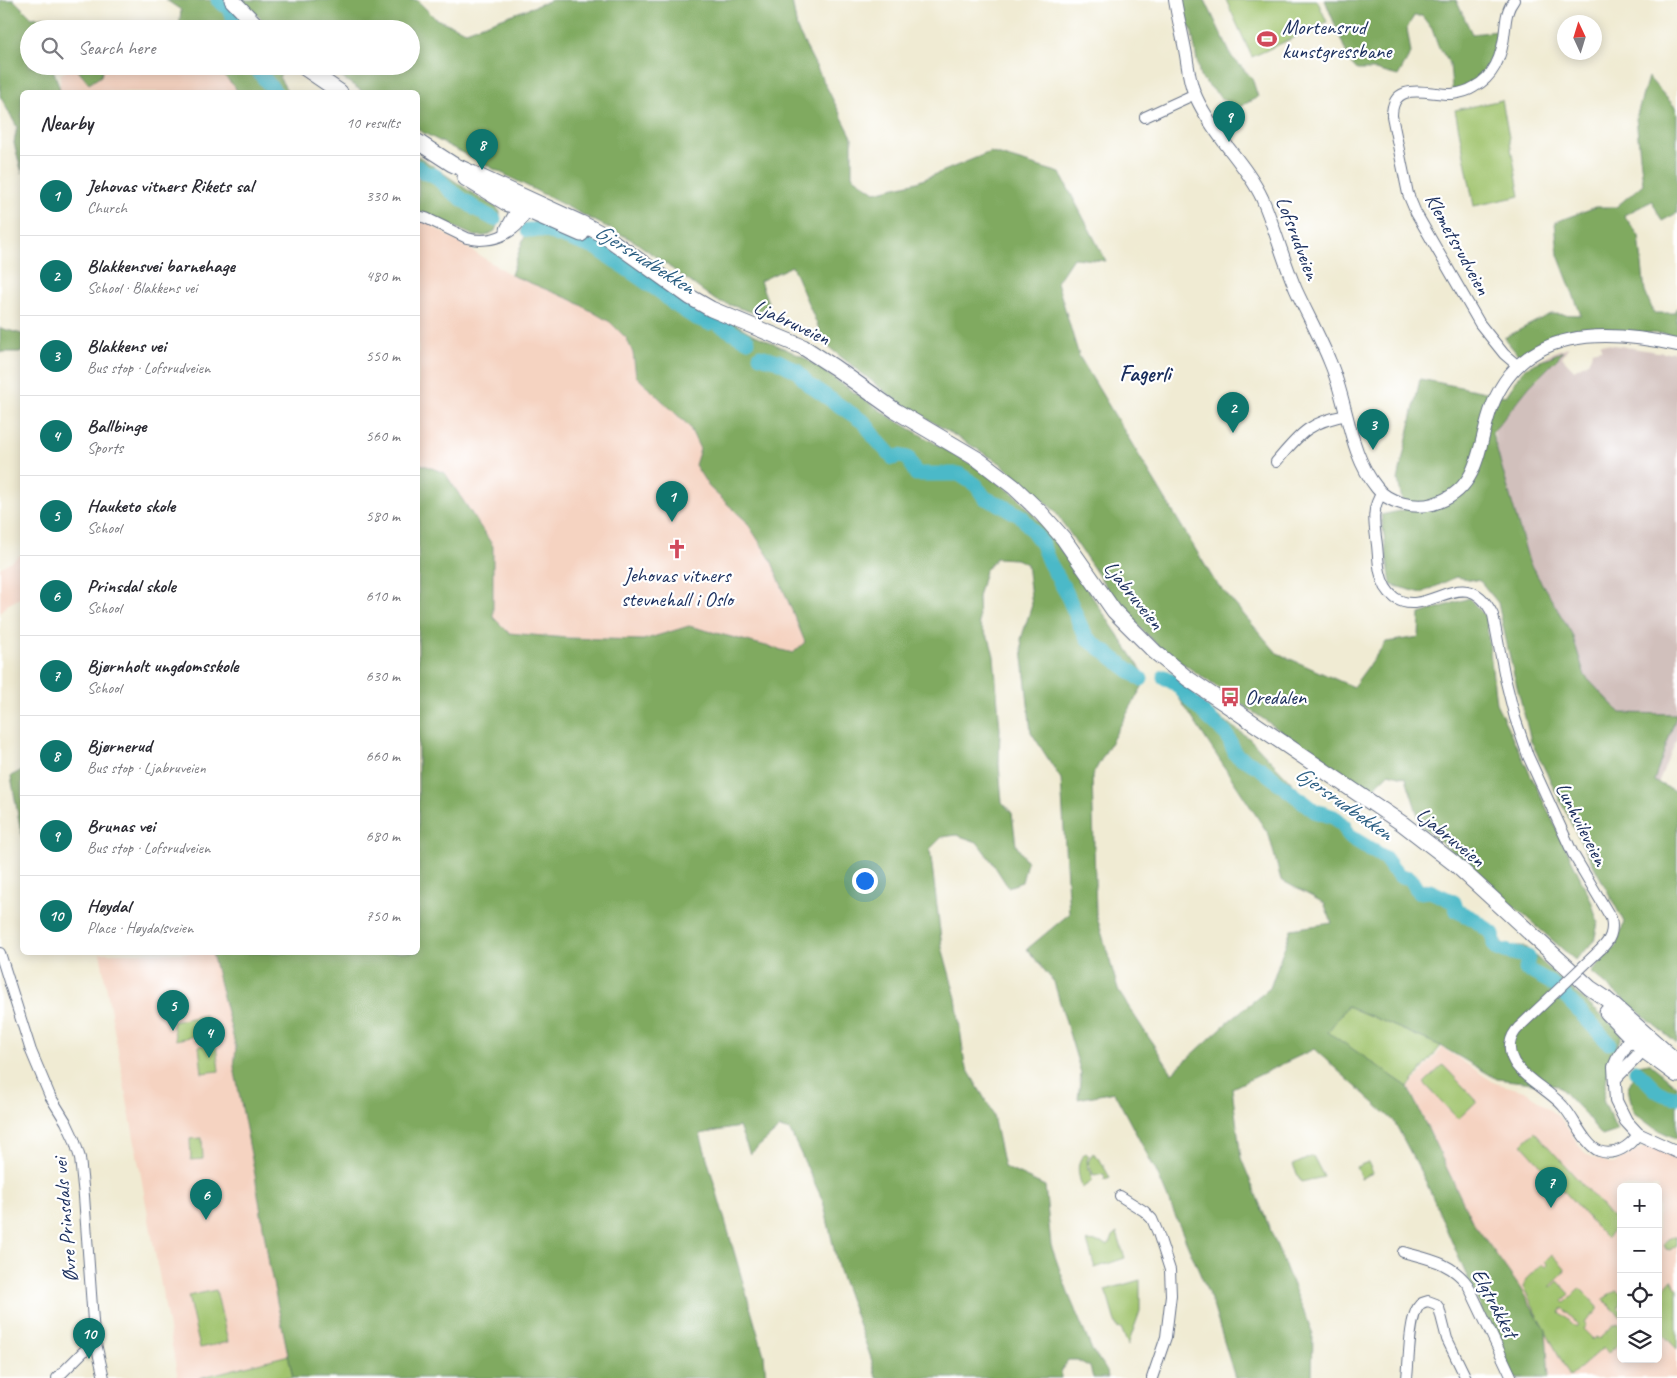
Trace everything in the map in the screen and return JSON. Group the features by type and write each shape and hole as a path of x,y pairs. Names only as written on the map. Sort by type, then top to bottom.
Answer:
{"main road":[{"path":"232,0 251,20"},
{"path":"315,75 337,90"},
{"name":"Ljabruveien","path":"420,143 523,205 590,227 614,241 690,297 711,309 785,338 809,350 896,411 966,451 993,470 1022,493 1042,513 1070,548 1114,611 1155,652 1195,683 1420,836 1455,864 1590,988 1605,998 1642,1042 1677,1075"},
{"name":"Ljabruveien","path":"1642,1042 1677,1062"}],"street":[{"name":"Lofsrudveien","path":"1175,0 1195,94 1207,116 1245,168 1262,197 1296,290 1322,341 1338,379 1360,459 1368,475 1382,493"},
{"name":"Klemetsrudveien","path":"1514,0 1507,11 1504,41 1500,56 1493,71 1486,80 1475,87 1461,92 1443,94 1412,91 1405,93 1395,100 1392,116 1408,194 1416,213 1480,324 1504,354 1518,366"},
{"path":"1145,117 1195,94"},
{"path":"420,216 474,240 494,239 505,233 506,228 523,205"},
{"path":"1382,493 1398,502 1423,506 1441,501 1458,490 1473,473 1478,461 1488,420 1495,400 1504,383 1518,366 1530,356 1550,345 1581,336 1626,337 1677,345"},
{"path":"1276,462 1294,440 1309,428 1326,419 1347,416"},
{"name":"Lunhvileveien","path":"1382,493 1375,508 1375,528 1380,573 1388,592 1400,601 1413,604 1424,602 1448,592 1463,591 1478,596 1486,602 1491,610 1507,689 1528,756 1573,854 1611,918 1611,936 1601,949 1519,1027 1511,1037 1511,1054 1514,1063 1522,1072 1559,1101 1590,1144 1600,1152 1614,1152 1629,1145 1638,1134"},
{"name":"Øvre Prinsdals vei","path":"0,953 31,1051 50,1096 74,1139 80,1158 95,1340 104,1378"},
{"path":"1642,1042 1627,1044 1614,1067 1615,1093 1618,1106 1626,1121 1638,1134 1677,1152"},
{"path":"1120,1196 1144,1211 1152,1219 1170,1270 1171,1295 1167,1332 1165,1343 1152,1378"},
{"name":"Elgtråkket","path":"1403,1252 1445,1265 1455,1270 1462,1277 1468,1284 1512,1378"},
{"path":"1407,1378 1414,1318 1418,1307 1428,1301 1434,1303 1439,1308 1447,1339 1466,1378"},
{"path":"57,1378 95,1340"}],"shaded area":[{"path":"60,75 222,75 236,87 237,90 60,90"},
{"path":"420,218 511,275 572,300 610,322 627,339 633,353 637,376 689,426 700,449 695,465 709,487 746,521 771,560 805,642 793,653 689,626 643,640 509,633 493,617 493,546 445,473 420,464"},
{"path":"1601,343 1664,353 1677,351 1677,739 1657,785 1647,791 1523,567 1499,473 1494,433 1505,396 1523,372 1549,354 1569,346 1562,357 1574,370 1588,362 1592,351 1601,349"},
{"path":"20,555 20,598 7,605 0,613 0,568"},
{"path":"100,955 213,955 236,1048 234,1067 255,1175 269,1264 289,1355 199,1378 178,1378"},
{"path":"1442,1048 1495,1083 1528,1092 1561,1119 1586,1155 1613,1164 1647,1145 1677,1159 1677,1378 1549,1378 1546,1330 1472,1221 1409,1087"}],"green space":[{"path":"0,0 14,0 32,18 46,17 50,20 20,20 20,75 55,75 60,90 20,90 20,166 14,143 17,127 0,96"},
{"path":"166,0 218,0 239,20 180,20 181,10"},
{"path":"239,0 417,0 436,19 466,31 552,0 792,0 797,29 852,137 852,176 875,192 917,182 990,152 1060,173 1106,261 1073,258 1057,282 1079,356 1214,580 1277,653 1353,687 1386,642 1419,637 1420,614 1469,598 1486,617 1496,703 1591,900 1598,923 1594,942 1575,960 1421,825 1406,778 1389,773 1369,792 1159,647 1120,607 1054,510 1000,463 893,398 826,345 792,266 760,281 769,305 754,313 715,300 634,241 420,131 420,90 360,90 338,75 420,75 420,20 262,20"},
{"path":"1183,0 1205,0 1232,57 1252,78 1258,97 1234,110 1200,77 1192,33 1185,16"},
{"name":"Mortensrud kunstgressbane","path":"1226,0 1317,0 1327,22 1252,57"},
{"path":"1325,0 1456,0 1472,34 1498,31 1486,71 1475,83 1465,88 1452,90 1450,64 1438,46 1432,29 1422,16 1414,16 1407,28 1411,53 1398,76 1375,70 1357,70 1350,62"},
{"path":"82,75 101,75 101,76 89,84"},
{"path":"223,75 280,75 279,77 287,90 236,90"},
{"path":"1648,77 1676,108 1677,213 1662,221 1652,201 1624,215 1639,236 1645,292 1654,313 1674,313 1677,307 1677,337 1667,334 1575,329 1546,339 1518,355 1504,338 1550,314 1581,315 1558,255 1555,222 1596,207 1616,207 1643,184 1636,118"},
{"path":"1502,100 1520,196 1474,206 1455,110"},
{"path":"420,157 481,199 496,207 500,212 500,218 495,231 486,236 475,236 420,212"},
{"path":"536,218 626,257 749,332 803,357 890,417 981,470 1018,497 1050,534 1147,678 1092,776 1096,914 1119,992 1172,1073 1230,1020 1270,988 1291,929 1332,923 1324,903 1281,880 1269,835 1169,683 1249,738 1311,803 1508,947 1525,947 1622,1034 1609,1066 1603,1100 1617,1131 1602,1136 1586,1115 1558,1086 1497,1079 1441,1046 1347,1006 1328,1032 1408,1087 1472,1221 1518,1285 1546,1330 1549,1378 1515,1378 1497,1346 1426,1182 1394,1121 1314,1049 1232,1088 1241,1158 1313,1334 1312,1378 1235,1378 1212,1302 1157,1173 1114,1092 1078,1099 1081,1073 1054,982 1027,949 1069,914 1061,779 1031,732 1021,639 1032,605 1027,564 1016,559 996,558 985,571 978,597 979,624 990,641 994,656 1000,729 999,764 1002,802 1012,813 1016,845 1027,862 1022,882 1008,887 977,842 957,835 942,837 930,849 942,947 956,998 965,1065 992,1111 1004,1167 1045,1186 1051,1245 1068,1293 1092,1350 1107,1371 1108,1378 1093,1378 1090,1367 1077,1360 1068,1360 1061,1371 1061,1378 876,1378 871,1358 839,1271 823,1201 790,1131 780,1128 750,1154 739,1127 700,1134 764,1355 766,1378 293,1378 269,1264 255,1175 234,1067 236,1048 213,955 420,955 420,464 445,473 493,546 493,617 509,633 567,638 643,640 689,626 793,653 805,642 771,560 746,521 709,487 695,465 700,449 689,426 636,376 633,353 627,339 610,322 572,300 511,275 523,240"},
{"path":"0,328 20,333 20,352 0,352"},
{"path":"1563,351 1529,387 1492,433 1529,562 1572,634 1585,676 1620,713 1677,714 1654,781 1677,792 1677,1044 1591,972 1616,945 1624,922 1574,829 1531,741 1498,603 1480,581 1456,577 1422,593 1391,585 1381,515 1404,510 1398,480 1420,379 1506,396 1525,368"},
{"path":"20,771 20,827 11,776"},
{"path":"1347,1006 1441,1046 1408,1087 1327,1032"},
{"path":"205,1015 209,1033 176,1040 172,1022"},
{"path":"216,1044 219,1071 202,1073 199,1046"},
{"path":"1649,1063 1677,1086 1677,1139 1654,1128 1633,1112 1628,1088 1638,1065"},
{"path":"1443,1065 1477,1101 1458,1119 1424,1083"},
{"path":"1535,1132 1617,1223 1617,1227 1606,1238 1522,1144"},
{"path":"202,1138 203,1159 191,1160 190,1139"},
{"path":"1086,1153 1089,1156 1087,1160 1088,1169 1091,1172 1092,1181 1082,1188 1079,1165"},
{"path":"1093,1153 1099,1158 1110,1178 1105,1180 1104,1174 1094,1176 1088,1162"},
{"path":"1313,1156 1324,1177 1301,1182 1293,1165"},
{"path":"1368,1162 1373,1173 1361,1178 1356,1167"},
{"path":"1117,1233 1125,1258 1095,1268 1087,1241 1107,1245"},
{"path":"1677,1237 1677,1245 1670,1250 1666,1249 1664,1245 1666,1241"},
{"path":"1552,1254 1565,1268 1564,1273 1550,1287 1558,1281 1570,1294 1563,1301 1565,1303 1581,1289 1598,1307 1598,1310 1584,1323 1586,1325 1583,1329 1593,1339 1597,1337 1599,1339 1617,1324 1617,1345 1607,1354 1603,1348 1570,1377 1523,1287 1526,1279 1542,1264 1545,1267 1548,1265 1545,1261","holes":["1563,1308 1578,1324 1576,1327 1560,1312"]},
{"path":"1672,1279 1677,1290 1677,1349 1662,1333 1662,1290"},
{"path":"1140,1280 1140,1311 1128,1345 1121,1328 1118,1329 1105,1290"},
{"path":"216,1290 228,1342 200,1348 188,1296"},
{"path":"1617,1292 1617,1313 1603,1299"},
{"path":"289,1355 293,1378 199,1378"}],"waterway":[{"name":"Gjersrudbekken","path":"218,0 228,8 235,20"},
{"name":"Gjersrudbekken","path":"261,75 273,90"},
{"name":"Gjersrudbekken","path":"420,169 425,173 434,175 451,191 494,219"},
{"name":"Gjersrudbekken","path":"528,230 544,230 598,249 662,293 674,304 694,317 709,323"},
{"name":"Gjersrudbekken","path":"720,325 748,341"},
{"name":"Gjersrudbekken","path":"760,356 778,361 797,371 808,384 865,423 875,438 893,458 899,456 908,458 916,474 959,474 976,485"},
{"name":"Gjersrudbekken","path":"980,491 985,498 1022,517 1041,542 1049,562 1066,592 1088,639 1141,679"},
{"name":"Gjersrudbekken","path":"1164,677 1176,684 1227,735 1236,755 1260,768 1315,811 1334,817 1344,826 1349,836 1385,858 1400,876 1410,878 1420,892 1430,891 1454,902 1457,911 1474,919 1493,934 1494,944 1497,949 1528,957 1526,969 1550,982 1609,1043"},
{"name":"Gjersrudbekken","path":"1636,1071 1658,1091 1677,1097"}],"place":[{"name":"Mortensrud kunstgressbane","path":"1267,39"},
{"name":"Brunas vei","path":"1229,142"},
{"name":"Bjørnerud","path":"482,170"},
{"name":"Blakkensvei barnehage","path":"1233,433"},
{"name":"Blakkens vei","path":"1373,450"},
{"name":"Jehovas vitners Rikets sal","path":"672,522"},
{"name":"Jehovas vitners stevnehall i Oslo","path":"677,549"},
{"name":"Oredalen","path":"1230,697"},
{"name":"Hauketo skole","path":"173,1031"},
{"name":"Ballbinge","path":"209,1058"},
{"name":"Bjørnholt ungdomsskole","path":"1551,1208"},
{"name":"Prinsdal skole","path":"206,1220"},
{"name":"Høydal","path":"89,1359"}],"district":[{"name":"Fagerli","path":"1145,374"}]}
